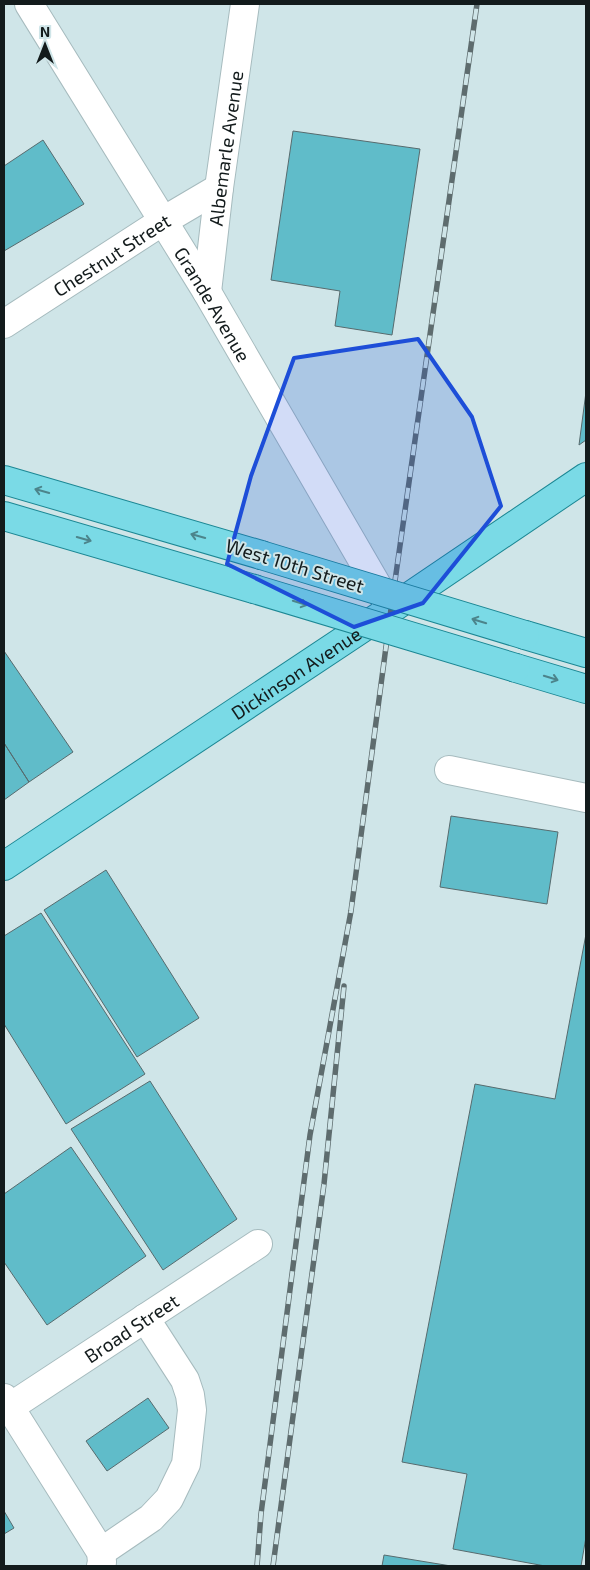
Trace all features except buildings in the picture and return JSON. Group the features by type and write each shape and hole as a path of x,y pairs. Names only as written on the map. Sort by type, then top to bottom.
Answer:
{"main road":[{"name":"Dickinson Avenue","path":"4,866 586,477"},
{"name":"West 10th Street","path":"4,480 586,653"},
{"name":"West 10th Street","path":"4,516 586,689"}],"street":[{"name":"Grande Avenue","path":"29,4 207,292 391,609"},
{"name":"Albemarle Avenue","path":"207,292 219,188 246,4"},
{"name":"Chestnut Street","path":"4,324 219,188"},
{"path":"449,770 586,798"},
{"name":"Broad Street","path":"6,1405 145,1318 258,1244"},
{"path":"6,1405 101,1559 151,1518 169,1499 186,1464 192,1410 190,1395 185,1380 145,1318"}],"highlighted area":[{"path":"418,339 472,417 501,506 423,603 354,627 227,564 251,476 294,358"}],"railway":[{"path":"257,1566 261,1514 310,1135 351,911 391,609 477,4"},
{"path":"273,1566 324,1184 344,986"}]}
